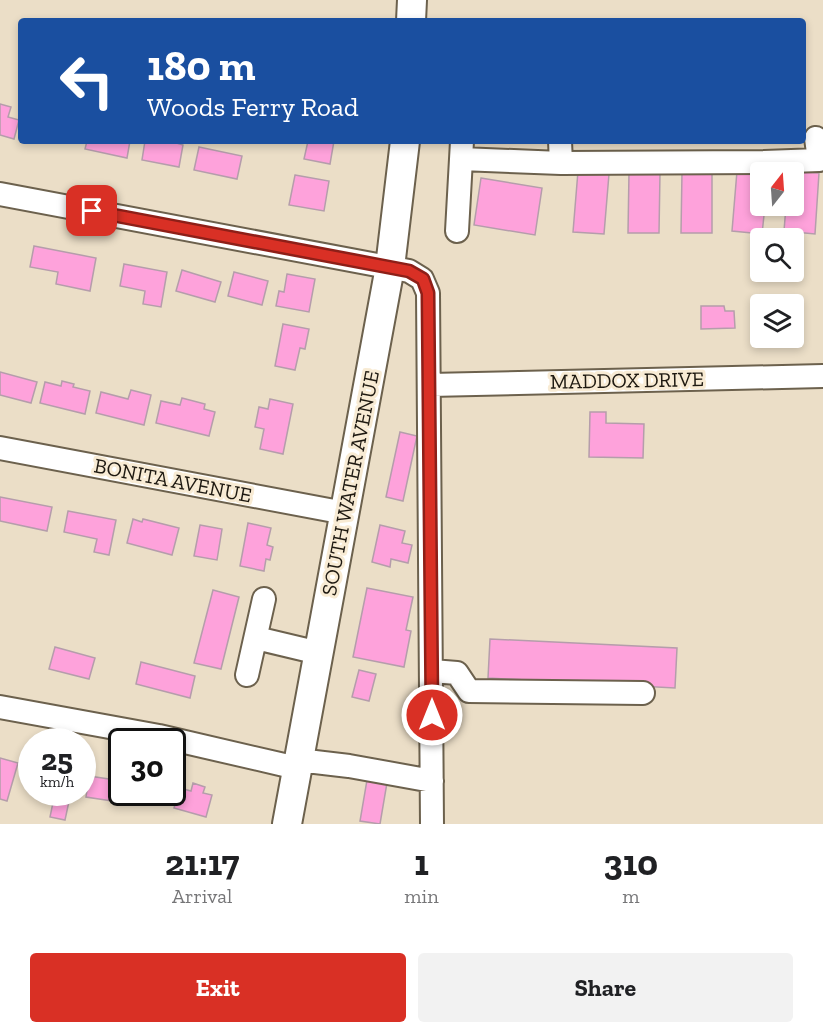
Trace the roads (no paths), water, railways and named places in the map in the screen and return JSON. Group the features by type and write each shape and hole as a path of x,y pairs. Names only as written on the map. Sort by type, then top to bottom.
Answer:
{"main road":[{"path":"411,18 412,0"},
{"name":"SOUTH WATER AVENUE","path":"287,824 390,267 405,144"}],"street":[{"path":"457,231 461,150 723,152 819,159 814,138"},
{"path":"0,194 390,267 409,271 423,279 428,293 430,385 432,824"},
{"name":"MADDOX DRIVE","path":"430,385 823,376"},
{"name":"BONITA AVENUE","path":"0,448 345,513"},
{"path":"247,675 264,599"},
{"path":"256,638 319,653"},
{"path":"432,671 456,673 469,691 643,693"},
{"path":"0,707 298,764 349,766 432,780"}]}
